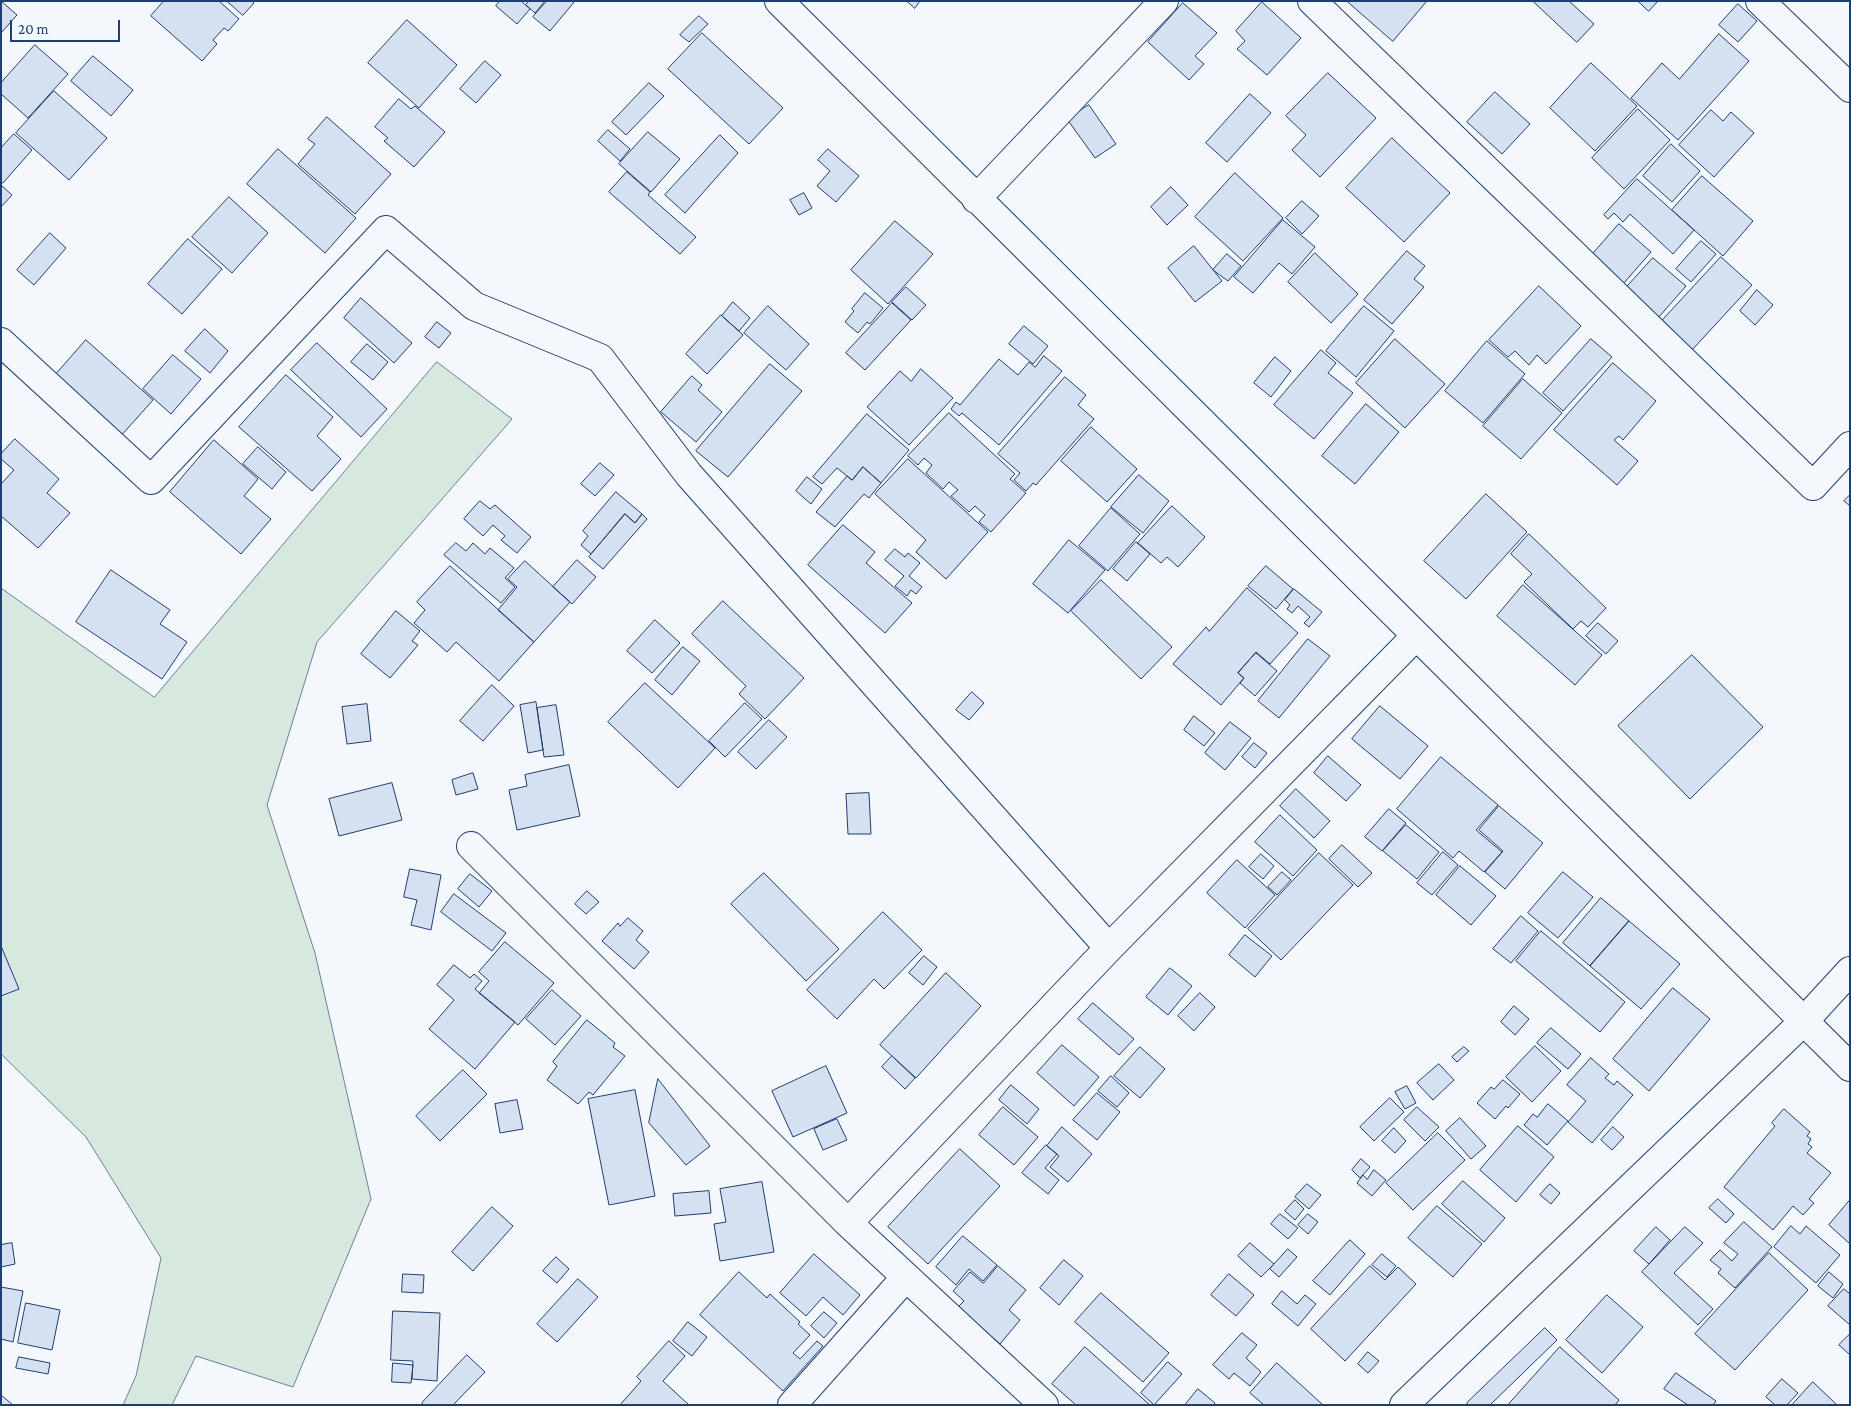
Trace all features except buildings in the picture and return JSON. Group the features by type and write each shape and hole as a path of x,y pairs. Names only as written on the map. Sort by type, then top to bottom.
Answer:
{"street":[{"path":"779,1 1850,1067"},
{"path":"976,199 1164,1"},
{"path":"1312,1 1813,486 1850,446"},
{"path":"1760,1 1850,88"},
{"path":"5,354 151,480 386,230 474,306 600,358 690,475 1109,948"},
{"path":"848,1223 1109,948 1416,636"},
{"path":"471,846 848,1223 1044,1405"},
{"path":"1404,1405 1804,1021 1850,972"},
{"path":"792,1405 906,1277"}],"shaded area":[{"path":"437,362 512,419 317,642 267,805 315,953 371,1199 293,1387 196,1356 172,1405 123,1405 136,1376 161,1258 86,1137 1,1054 1,588 154,697"}]}
